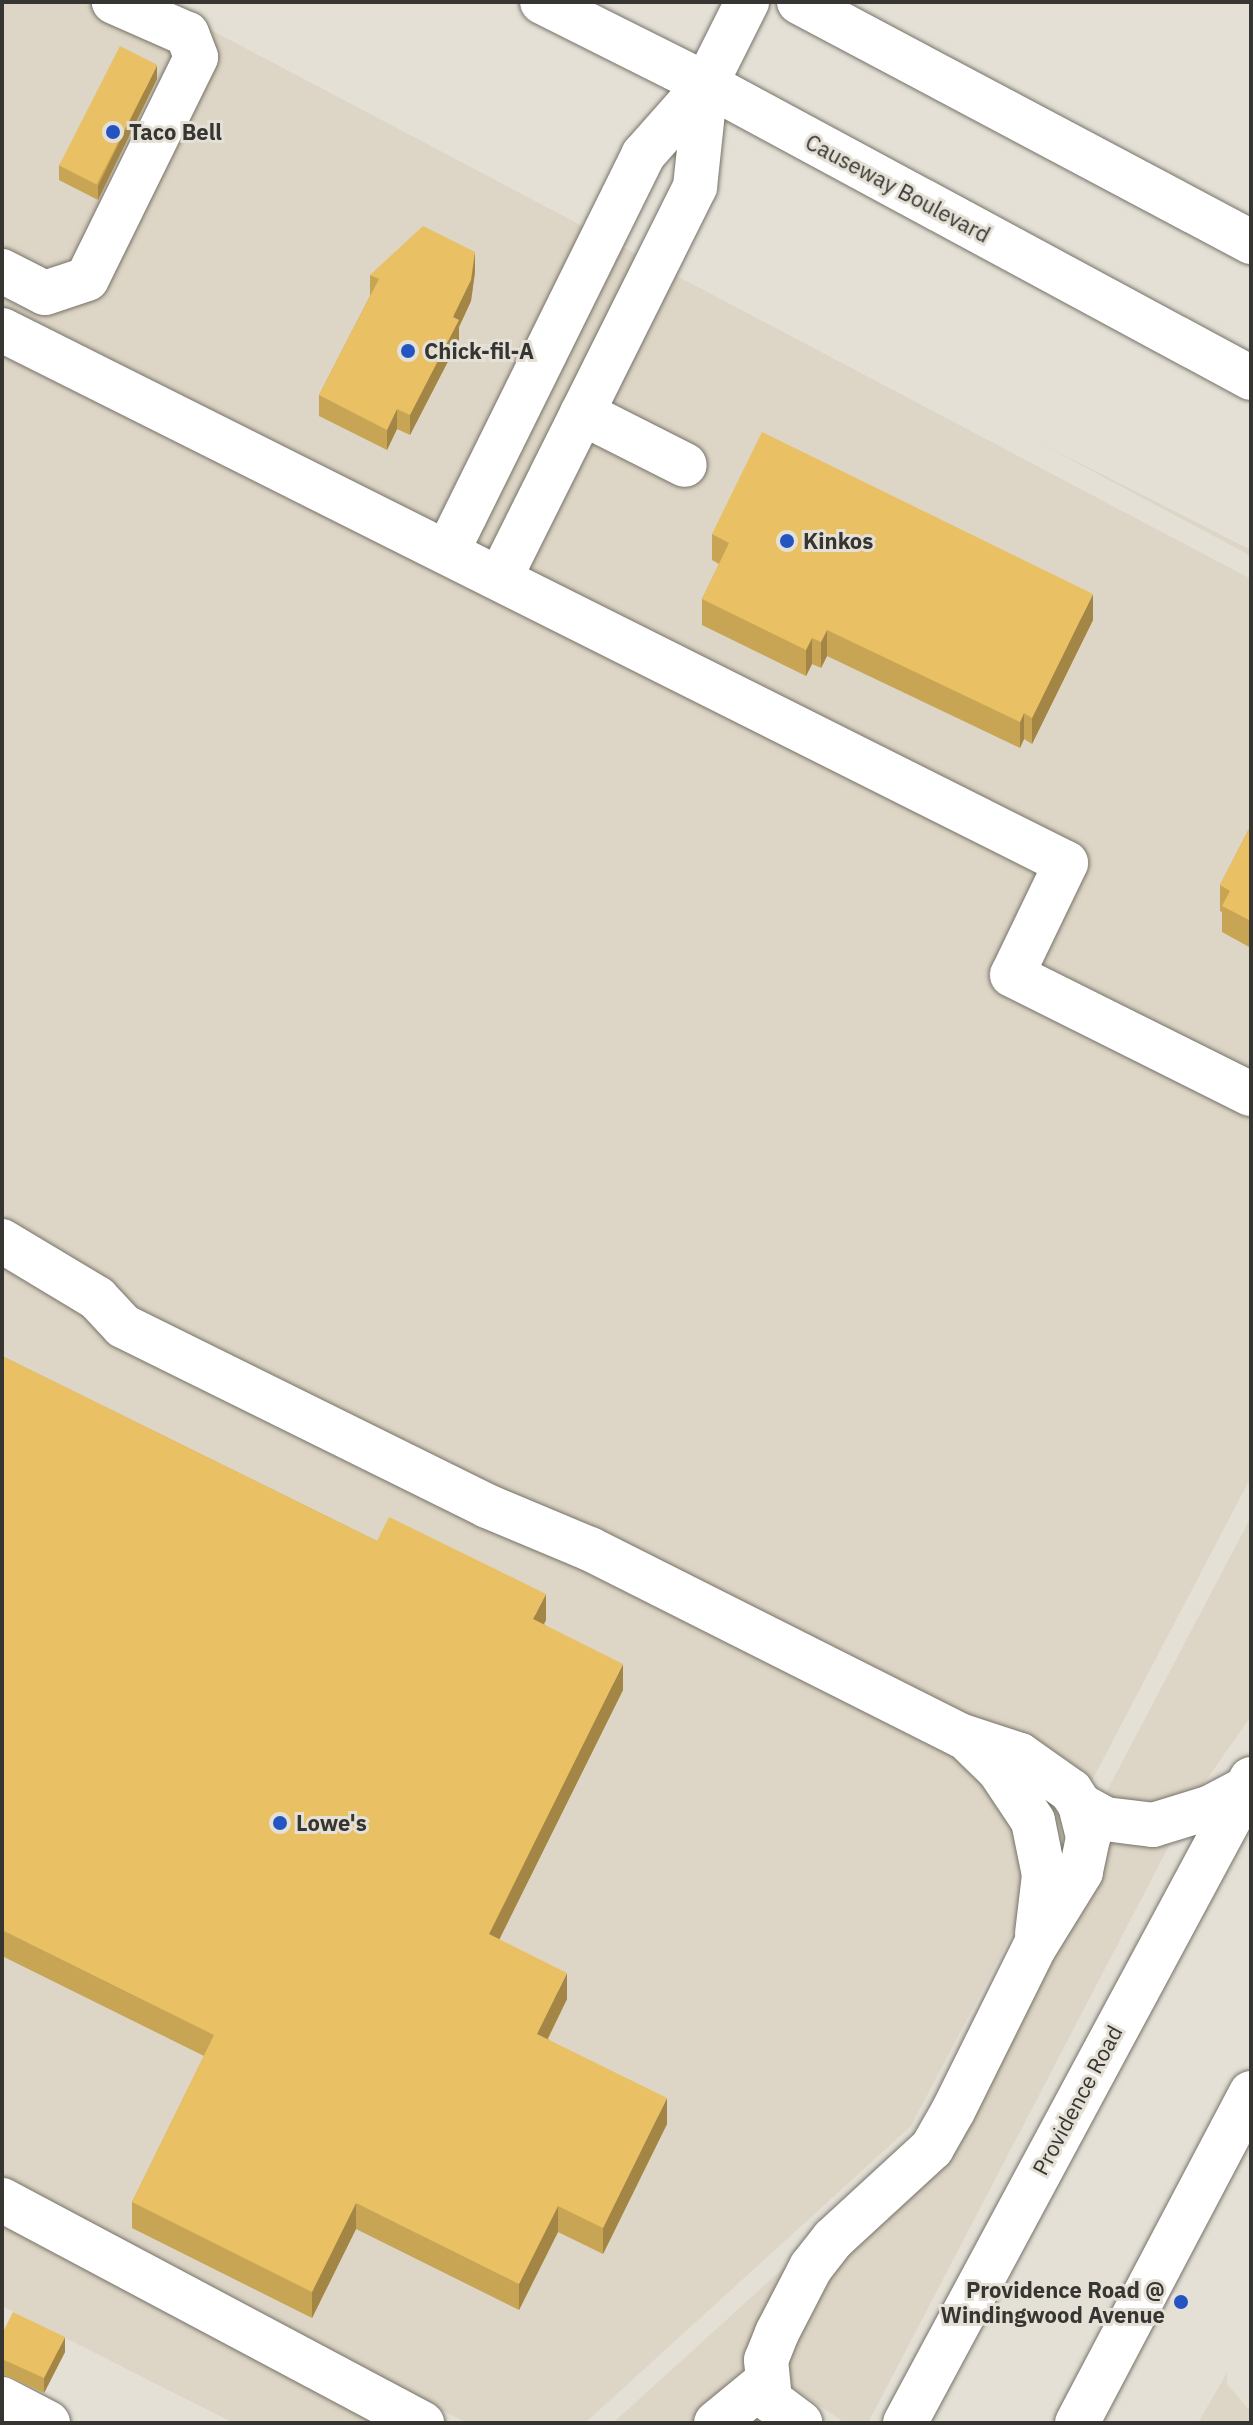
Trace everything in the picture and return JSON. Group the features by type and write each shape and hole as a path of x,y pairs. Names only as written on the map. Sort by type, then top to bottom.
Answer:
{"main road":[{"path":"2,271 45,293 87,279 196,57 187,34 114,2"},
{"name":"Causeway Boulevard","path":"542,2 706,84 1251,378"},
{"path":"448,550 643,155 706,84 747,2"},
{"path":"799,2 1251,242"},
{"path":"501,576 695,187 706,84"},
{"path":"2,330 501,576 1066,863 1012,975 1251,1094"},
{"path":"582,413 685,465"},
{"path":"2,1241 97,1298 123,1326 487,1506 590,1549 962,1736 1042,1766 1080,1805 1113,1821 1153,1825 1191,1815 1248,1784"},
{"path":"962,1736 999,1770 1033,1821 1044,1875 1034,1948"},
{"name":"Providence Road","path":"905,2423 1248,1784"},
{"path":"800,2423 770,2400 766,2360 777,2333 811,2267 853,2216 932,2148 1034,1948 1081,1872 1088,1838 1080,1805"},
{"path":"1077,2423 1251,2093"},
{"path":"2,2200 422,2423"},
{"path":"716,2423 766,2382"},
{"path":"2,2401 48,2423"}],"shaded area":[{"path":"2,2 158,2 1251,579 1251,1477 911,2126 585,2423 467,2423 2,2180"},
{"path":"1040,443 1251,550 1251,556"},
{"path":"1251,1517 1251,1716 1195,1796 868,2423 845,2423 791,2386 789,2363 797,2342 829,2279 972,2122 1065,1936 1038,1922"},
{"path":"2,2203 422,2423 234,2423 2,2306"},
{"path":"788,2264 744,2361 744,2389 759,2423 613,2423"},
{"path":"1227,2373 1227,2384 1251,2412 1251,2423 1198,2423"}],"building":[{"name":"Taco Bell","path":"120,46 157,65 97,184 59,165"},
{"name":"Chick-fil-A","path":"423,226 475,252 471,280 453,317 459,320 410,415 397,409 387,430 319,395 379,279 370,275"},
{"path":"762,432 1093,594 1032,718 1024,713 1020,722 827,630 821,642 812,638 806,650 702,599 729,543 712,534"},
{"path":"1251,825 1251,921 1222,906 1230,891 1220,885"},
{"name":"Lowe's","path":"2,1356 377,1541 389,1517 546,1594 533,1619 623,1664 489,1934 567,1973 537,2034 667,2098 603,2228 558,2206 519,2284 356,2203 312,2292 132,2202 214,2035 2,1930"},
{"path":"13,2312 65,2337 44,2378 2,2359 2,2334"}],"place":[{"name":"Taco Bell","path":"113,132"},
{"name":"Chick-fil-A","path":"408,351"},
{"name":"Kinkos","path":"787,541"},
{"name":"Lowe's","path":"280,1823"},
{"name":"Providence Road @ Windingwood Avenue","path":"1181,2302"}]}
